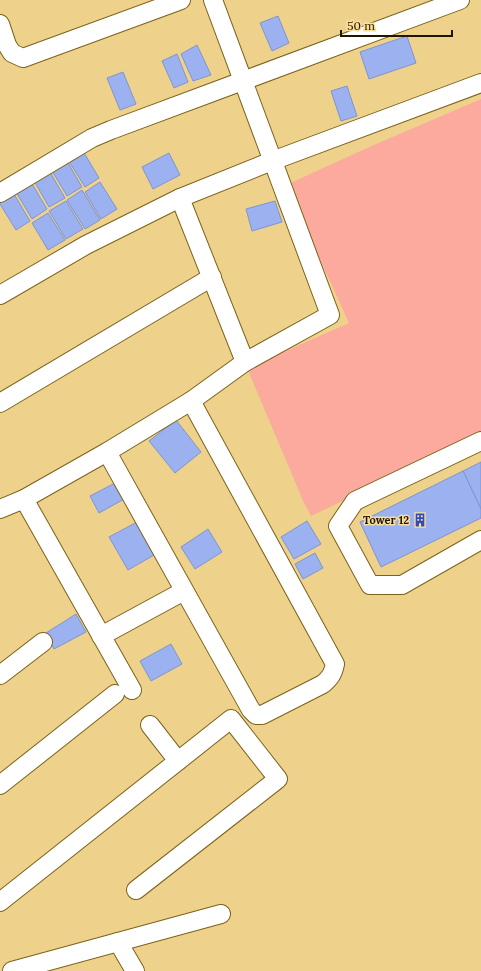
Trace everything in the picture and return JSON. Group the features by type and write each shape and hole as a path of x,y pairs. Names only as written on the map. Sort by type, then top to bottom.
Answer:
{"street":[{"path":"0,24 7,45 12,53 23,58 181,0"},
{"path":"0,509 24,499 107,452 191,401 245,362 330,315 213,0"},
{"path":"0,193 92,138 111,130 460,0"},
{"path":"0,295 86,245 180,198 272,161 481,83"},
{"path":"180,198 245,362"},
{"path":"0,403 212,277"},
{"path":"107,452 251,710 256,715 262,715 323,684 334,673 335,664 191,401"},
{"path":"481,441 355,501 338,526 370,585 402,586 481,540"},
{"path":"0,784 124,692 102,636 24,499"},
{"path":"102,636 184,591"},
{"path":"0,675 43,642"},
{"path":"0,902 231,719 278,780 136,890"},
{"path":"150,725 178,760"},
{"path":"12,971 38,968 118,942 221,914"},
{"path":"118,942 135,971"}],"shaded area":[{"path":"481,99 481,435 311,516 304,503 247,368 349,323 286,185"}],"building":[{"path":"278,16 289,43 272,51 260,23"},
{"path":"407,36 416,63 369,79 360,52"},
{"path":"197,45 211,75 193,81 181,54"},
{"path":"177,54 188,82 174,88 162,61"},
{"path":"123,72 136,104 120,110 107,78"},
{"path":"347,86 357,116 341,121 331,91"},
{"path":"83,151 99,178 85,187 68,160"},
{"path":"169,153 180,175 153,189 142,167"},
{"path":"67,161 82,187 67,196 52,171"},
{"path":"50,172 65,198 49,207 34,181"},
{"path":"31,182 47,209 32,219 16,192"},
{"path":"100,182 117,209 101,219 85,192"},
{"path":"82,190 100,220 85,229 67,200"},
{"path":"14,194 30,221 16,230 0,204 0,202"},
{"path":"66,201 83,229 66,239 49,211"},
{"path":"275,201 282,222 252,231 246,209"},
{"path":"48,213 65,240 48,250 32,223"},
{"path":"176,420 201,452 175,473 149,441"},
{"path":"481,462 481,509 463,471"},
{"name":"Tower 12","path":"463,471 481,509 481,518 381,567 360,522"},
{"path":"117,482 126,498 99,513 90,496"},
{"path":"307,521 321,544 294,559 281,537"},
{"path":"137,522 156,554 128,570 109,537"},
{"path":"208,529 222,552 195,569 181,547"},
{"path":"315,553 323,568 303,579 295,564"},
{"path":"76,614 86,632 54,649 46,633"},
{"path":"171,644 182,664 151,681 140,661"}],"place":[{"name":"Tower 12","path":"420,520"}]}
